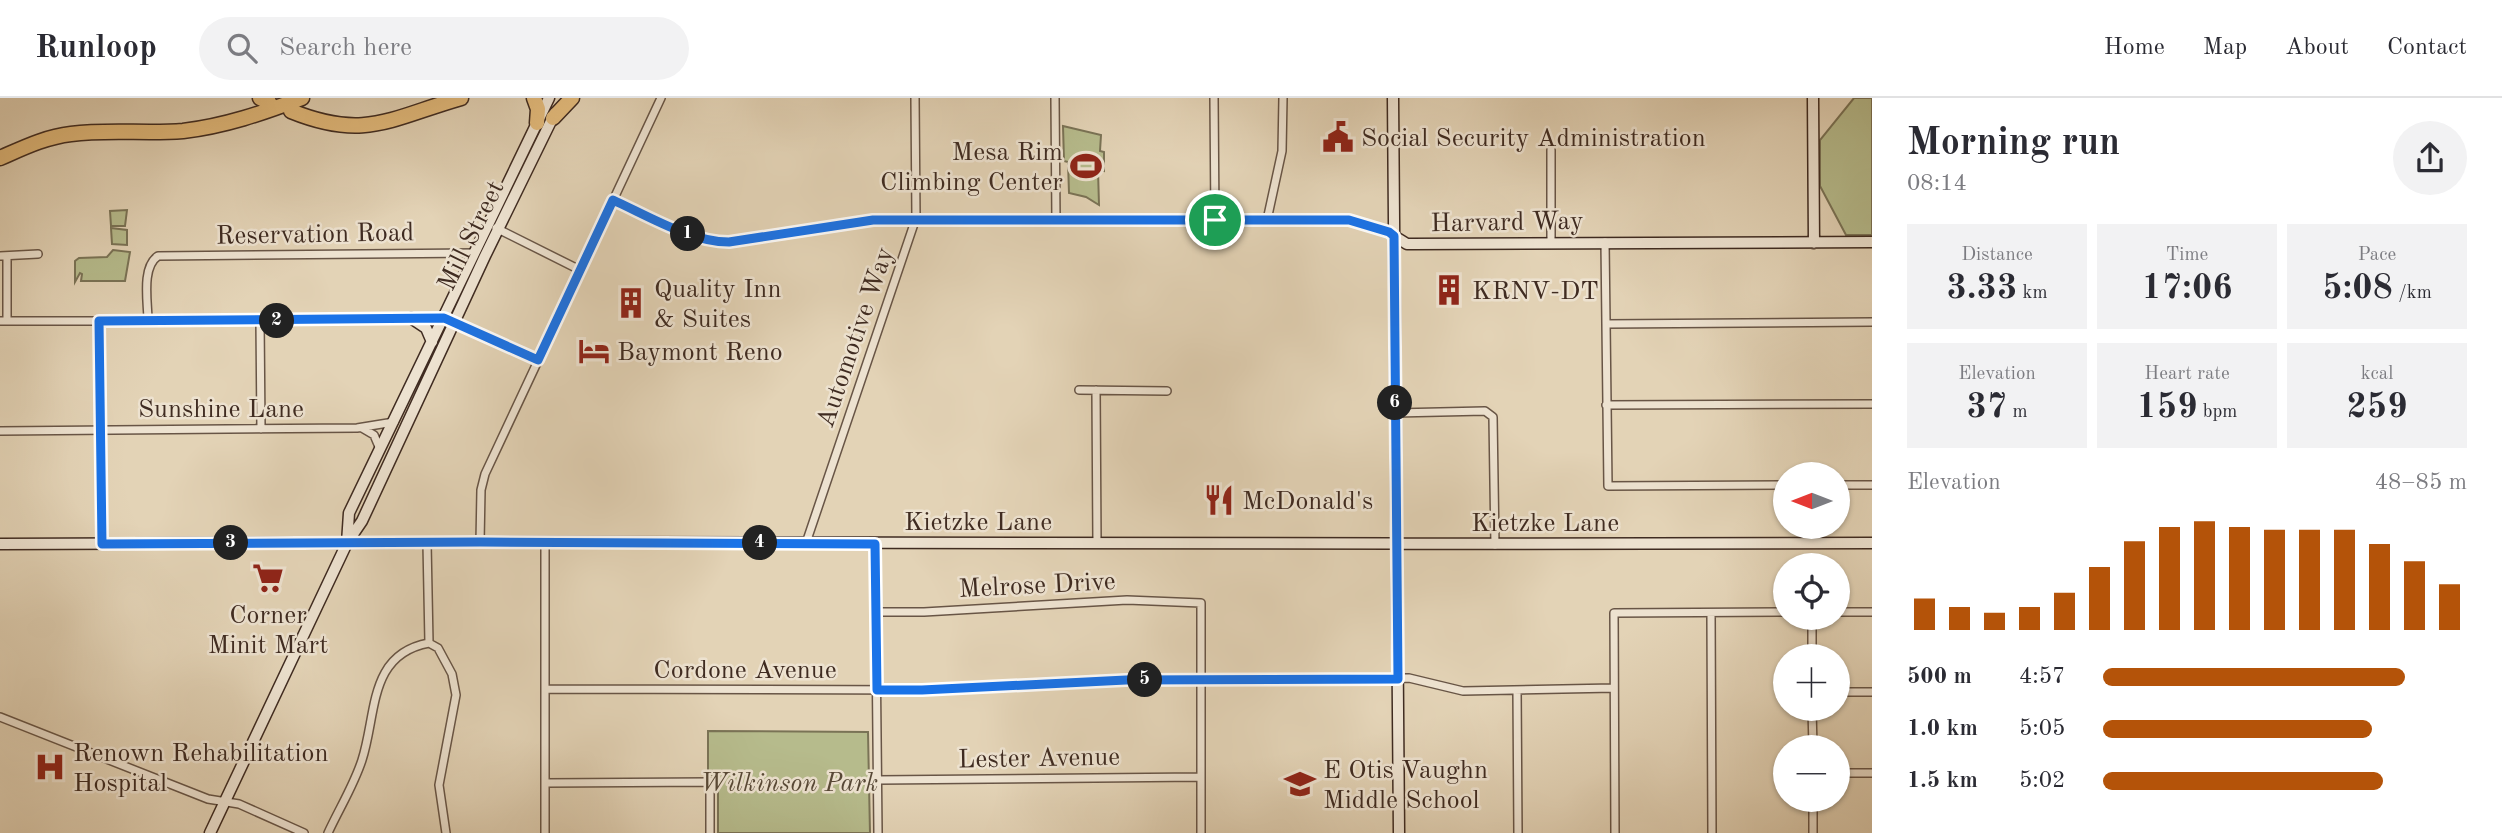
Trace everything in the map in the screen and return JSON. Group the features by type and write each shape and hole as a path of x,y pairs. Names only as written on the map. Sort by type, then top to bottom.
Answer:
{"highway":[{"path":"0,158 46,139 70,134 168,132 218,125 256,115 302,98"},
{"path":"291,111 327,124 357,126 396,120 461,98"},
{"path":"534,98 538,109 537,123"},
{"path":"553,118 572,98"}],"main road":[{"name":"Mill Street","path":"210,833 346,542 362,521 549,98"},
{"name":"Mill Street","path":"346,542 349,513 432,342 449,320 475,253 493,227 563,98"},
{"path":"1393,98 1399,833"},
{"path":"1813,98 1814,243"},
{"name":"Harvard Way","path":"1394,236 1407,244 1872,242"},
{"path":"411,318 426,328 432,342"},
{"name":"Kietzke Lane","path":"0,544 1872,543"}],"street":[{"path":"480,542 483,480 661,98"},
{"name":"Automotive Way","path":"806,543 915,220 915,98"},
{"path":"1055,98 1056,221"},
{"path":"1214,98 1215,220"},
{"path":"1267,220 1282,151 1283,98"},
{"path":"1550,150 1551,242"},
{"name":"Harvard Way","path":"613,200 695,237 716,242 873,220 1355,221 1385,230 1394,236"},
{"path":"493,227 580,270"},
{"path":"1605,242 1608,486 1773,485"},
{"name":"Reservation Road","path":"148,321 149,268 155,258 167,255 475,253"},
{"path":"38,254 3,256 4,321 449,320 538,360"},
{"path":"99,321 102,544"},
{"path":"260,321 261,429"},
{"path":"1605,324 1872,322"},
{"path":"1079,390 1167,391"},
{"path":"1097,390 1097,544"},
{"path":"1606,405 1872,404"},
{"path":"1395,413 1485,411 1493,417 1495,545"},
{"name":"Sunshine Lane","path":"0,431 357,428 394,422"},
{"path":"357,428 373,435 380,449"},
{"path":"1850,485 1872,485"},
{"path":"428,543 429,643"},
{"path":"545,543 545,833"},
{"path":"875,544 878,833"},
{"name":"Melrose Drive","path":"876,612 924,612 1127,600 1201,603 1200,680"},
{"path":"1615,833 1614,613 1773,612"},
{"path":"1850,612 1872,612"},
{"path":"1711,613 1712,833"},
{"path":"328,833 361,763 383,673 401,655 429,643"},
{"path":"429,643 438,648 444,658 452,674 456,695 439,785 446,833"},
{"name":"Cordone Avenue","path":"545,689 922,690 1126,680 1398,679 1418,679 1463,691 1614,688"},
{"path":"1200,680 1201,833"},
{"path":"1517,690 1518,833"},
{"path":"1850,692 1872,692"},
{"path":"0,717 208,799 239,804 304,833"},
{"path":"1850,773 1872,773"},
{"name":"Lester Avenue","path":"878,780 1201,776"},
{"path":"546,783 709,782 710,833"},
{"path":"1813,812 1813,833"}],"green space":[{"path":"1854,98 1872,98 1872,235 1846,235 1820,186 1820,140"},
{"name":"Mesa Rim Climbing Center","path":"1063,126 1101,135 1100,151 1104,152 1104,171 1098,170 1099,205 1086,197 1069,193 1068,162 1064,161"},
{"path":"127,210 125,226 111,226 110,211"},
{"path":"111,228 127,230 127,245 112,244"},
{"path":"113,250 130,252 125,281 81,281 80,273 75,282 75,261 79,258 107,257"},
{"name":"Wilkinson Park","path":"708,731 868,732 870,833 718,833 718,786 715,776 708,774"}],"place":[{"name":"Social Security Administration","path":"1338,137"},
{"name":"Mesa Rim Climbing Center","path":"1086,166"},
{"name":"KRNV-DT","path":"1449,290"},
{"name":"Quality Inn & Suites","path":"631,303"},
{"name":"Baymont Reno","path":"594,351"},
{"name":"McDonald's","path":"1219,500"},
{"name":"Corner Minit Mart","path":"268,578"},
{"name":"Renown Rehabilitation Hospital","path":"50,767"},
{"name":"E Otis Vaughn Middle School","path":"1300,784"}],"route":[{"path":"613,200 695,237 716,242 873,220 1215,220 1349,220 1385,230 1394,236 1398,679 1126,680 877,690 875,544 102,544 99,321 444,318 538,360 613,200"}]}
